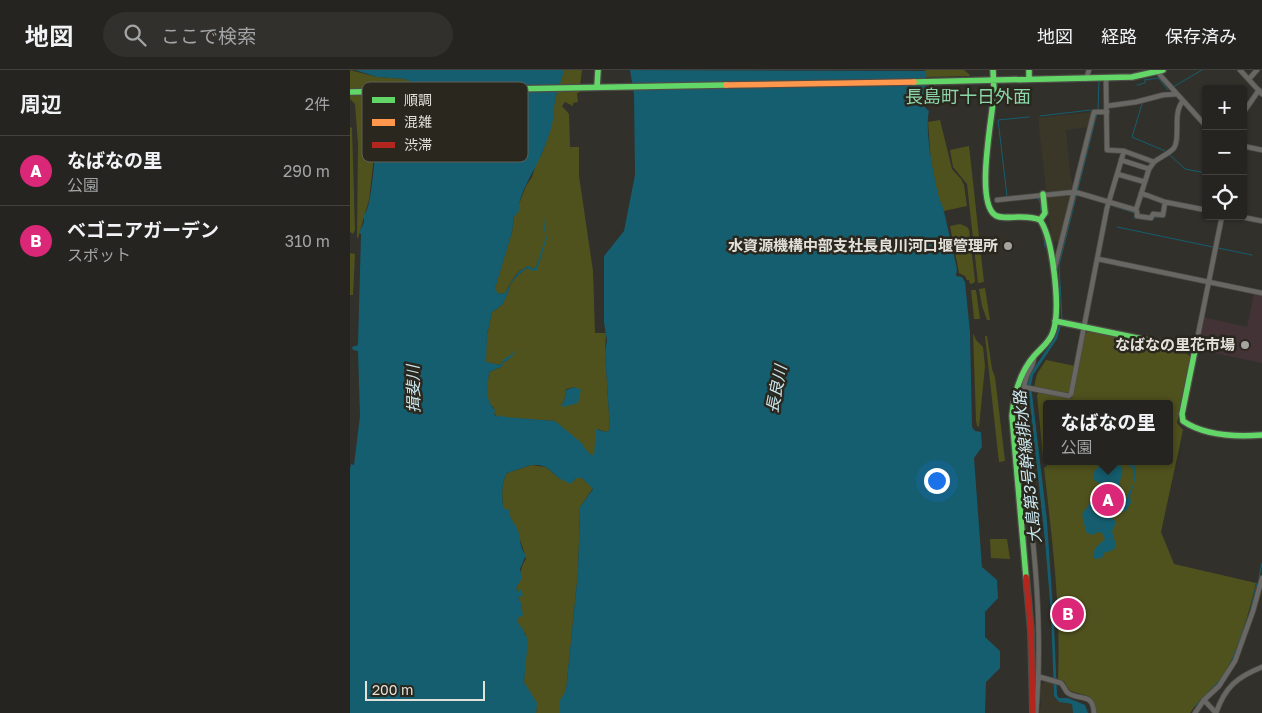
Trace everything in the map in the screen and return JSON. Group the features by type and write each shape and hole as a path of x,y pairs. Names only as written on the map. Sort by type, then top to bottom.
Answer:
{"main road":[{"path":"597,85 598,70"},
{"path":"993,70 994,91"},
{"path":"1029,70 1029,79"},
{"path":"528,87 1088,79 1132,77 1161,71"},
{"path":"994,102 987,148 986,188 988,208 996,216 1030,215 1040,220 1046,230 1059,322 1048,341 1034,357 1021,377 1014,395 1012,416 1030,621 1035,713"},
{"path":"1040,220 1044,213 1043,194"},
{"path":"1059,322 1195,350 1182,414 1183,421 1192,427 1231,436 1248,437 1262,435"}],"street":[{"path":"1088,79 1089,70"},
{"path":"1240,70 1261,92 1247,108"},
{"path":"1249,79 1258,70"},
{"path":"1161,71 1160,75 1202,122"},
{"path":"1106,78 1107,150 1124,151 1154,162"},
{"path":"1107,106 1177,94"},
{"path":"1164,202 1163,215 1153,214 1151,218 1137,216 1136,210 1149,169 1154,162 1174,148 1177,138 1176,125 1180,104 1183,101"},
{"path":"1052,269 1055,267 1077,192 1097,112 1107,112"},
{"path":"1247,147 1262,150"},
{"path":"1028,388 1069,396 1071,394 1109,202 1124,151"},
{"path":"1122,160 1149,169"},
{"path":"1117,174 1144,182"},
{"path":"997,200 1077,192 1136,210"},
{"path":"1141,193 1164,202 1202,209"},
{"path":"1247,218 1262,221"},
{"path":"1195,350 1221,220"},
{"path":"1098,259 1262,293"},
{"path":"1034,357 1034,363 1027,374 1028,388 1020,418 1038,608 1040,677 1035,713"},
{"path":"1195,713 1204,700 1219,686 1235,661 1253,611 1262,578"},
{"path":"1204,700 1216,713 1220,702 1230,687 1241,676 1262,667"},
{"path":"1040,677 1063,684 1068,693 1090,700 1094,713"}],"shaded area":[{"path":"350,70 377,77 409,81 362,82 362,162 373,162 369,200 358,238 358,144 355,104 350,99"},
{"path":"564,70 582,70 579,93 577,93 578,102 573,103 573,106 565,102 562,106 569,114 570,147 579,147 579,176 593,271 595,333 606,333 605,352 610,430 605,432 598,429 595,455 591,455 555,421 497,417 487,395 489,372 501,367 502,363 512,355 502,362 500,365 485,362 487,335 492,312 502,305 510,285 516,277 527,268 532,270 537,268 544,246 536,267 533,269 529,266 520,270 514,277 505,293 499,294 496,292 495,289 512,232 514,217 537,161 541,156 551,128 555,99","holes":["575,387 577,403 561,405 564,402 566,389"]},
{"path":"923,70 964,70 970,75 926,77 926,71"},
{"path":"1092,112 1089,127 1066,130 1070,173 1074,189 1049,192 1046,190 1038,118"},
{"path":"940,120 952,169 964,185 967,206 944,211 938,197 931,161 928,122"},
{"path":"350,127 352,128 355,230 353,234 350,232"},
{"path":"969,146 984,282 978,283 967,184 953,167 950,150"},
{"path":"1071,194 1061,241 1052,242 1046,198 1047,196"},
{"path":"960,224 969,230 975,281 970,284 965,276 959,273 950,226"},
{"path":"350,253 355,254 353,295 350,295"},
{"path":"985,288 990,320 987,320 982,306 979,289"},
{"path":"971,290 976,290 980,319 974,319"},
{"path":"1254,293 1262,295 1262,363 1199,350 1197,346 1203,317 1247,327"},
{"path":"1088,331 1186,352 1191,358 1177,423 1183,430 1161,532 1174,564 1256,583 1246,620 1231,661 1219,681 1196,704 1190,713 1096,713 1094,702 1091,698 1069,690 1064,681 1058,679 1059,652 1055,573 1044,468 1047,465 1173,465 1173,400 1043,400 1043,457 1037,395 1039,392 1071,399 1084,336"},
{"path":"973,333 976,340 983,347 985,366 979,427 976,420"},
{"path":"985,336 987,336 995,377 1005,461 999,462"},
{"path":"1046,360 1075,366 1070,392 1034,387 1037,374"},
{"path":"531,465 546,467 560,479 573,482 576,478 582,478 593,488 580,507 578,572 566,691 559,713 536,713 535,701 524,685 526,635 518,623 522,608 518,596 520,596 516,588 526,559 514,524 503,509 503,486 507,473"},
{"path":"990,539 1007,539 1010,559 991,558"},
{"path":"1045,681 1053,682 1055,698 1059,702 1072,704 1073,713 1038,713 1041,706 1041,685"}],"water":[{"path":"355,70 564,70 555,100 550,133 524,189 519,204 519,211 514,217 512,232 495,289 499,294 505,293 514,277 521,270 529,266 533,269 536,267 546,237 544,216 547,238 537,270 533,271 527,268 516,277 510,285 502,305 492,312 487,335 486,362 500,365 503,360 518,350 502,363 503,366 489,372 488,397 495,410 494,414 497,417 500,415 555,421 584,445 591,455 594,455 596,429 605,432 610,430 605,352 607,340 604,323 604,256 624,231 635,175 634,94 630,70 926,71 927,91 923,94 923,100 925,107 929,111 928,131 933,173 957,269 956,276 962,277 965,282 970,332 972,427 975,431 981,432 982,447 974,458 982,567 997,580 998,598 985,612 985,637 1000,651 1000,668 986,682 985,713 559,713 559,702 566,690 578,572 580,507 593,489 582,478 576,478 571,484 560,479 546,467 531,465 507,473 502,495 503,508 509,510 518,531 522,549 526,555 520,569 522,578 516,588 518,592 521,589 523,596 518,597 523,615 518,618 518,623 528,640 524,682 537,703 536,713 350,713 350,469 351,464 354,465 360,416 358,351 353,350 352,347 358,345 361,234 359,233 364,222 364,215 371,192 374,162 528,162 528,82 409,82 405,79 377,77"},
{"path":"1062,319 1057,339 1033,375 1031,385 1047,521 1057,695 1059,698 1068,698 1085,705 1088,713 1073,713 1072,704 1059,702 1054,696 1051,613 1045,541 1028,384 1030,374 1055,337"},
{"path":"575,387 581,390 578,403 563,407 561,405 564,402 566,390"},
{"path":"1099,465 1107,465 1107,468 1111,468 1112,473 1112,468 1116,468 1116,465 1121,466 1121,493 1112,502 1114,505 1119,505 1125,501 1134,482 1133,469 1129,465 1134,465 1136,468 1135,480 1130,496 1131,503 1126,511 1117,512 1110,510 1108,513 1115,521 1112,531 1116,546 1113,550 1104,553 1102,558 1095,559 1093,556 1095,548 1105,539 1102,533 1098,532 1092,535 1086,532 1082,514 1093,499 1094,491 1104,491 1101,484 1094,480 1094,471"}],"waterway":[{"path":"1173,87 1202,70"},
{"path":"1145,80 1158,78 1168,90"},
{"path":"1137,85 1145,83 1145,79"},
{"name":"大島第3号幹線排水路","path":"1098,109 1099,81"},
{"path":"1142,104 1132,137 1165,151"},
{"path":"1040,116 1091,110"},
{"name":"大島第3号幹線排水路","path":"1062,319 1059,265 1097,113"},
{"path":"1007,196 998,120 1029,117"},
{"path":"1170,155 1185,169 1202,172"},
{"path":"1037,198 1040,201 1041,211"},
{"path":"1110,205 1135,213 1134,218 1144,219"},
{"path":"1153,220 1154,217 1162,217"},
{"path":"1117,227 1213,247"},
{"path":"1044,238 1045,247"},
{"path":"1218,248 1252,255"},
{"path":"1259,577 1262,563"},
{"path":"1238,644 1250,612 1257,583"},
{"path":"1195,706 1219,681 1230,665 1236,649"}],"tunnel":[{"path":"993,102 994,91"}],"traffic: fast":[{"path":"597,87 598,70"},
{"path":"993,70 994,91"},
{"path":"1029,70 1029,79"},
{"path":"914,82 1132,77 1163,70"},
{"path":"528,89 726,85"},
{"path":"350,92 362,92"},
{"path":"993,102 985,179 989,207 999,217 1028,217 1040,220"},
{"path":"1026,577 1012,416 1014,400 1021,376 1029,362 1050,339 1055,322 1056,292 1052,258 1045,229 1040,220 1045,213 1043,194"},
{"path":"1055,321 1195,350 1182,414 1183,421 1211,433 1242,436 1262,435"}],"traffic: slow":[{"path":"726,85 914,82"}],"traffic: jam":[{"path":"1026,577 1031,631 1033,713"}],"place":[{"name":"水資源機構中部支社長良川河口堰管理所","path":"1008,246"},
{"name":"なばなの里花市場","path":"1245,345"},
{"name":"なばなの里","path":"1108,500"},
{"name":"ベゴニアガーデン","path":"1068,614"}],"district":[{"name":"長島町十日外面","path":"968,97"}],"water label":[{"name":"揖斐川","path":"413,389"},
{"name":"長良川","path":"776,389"}]}
